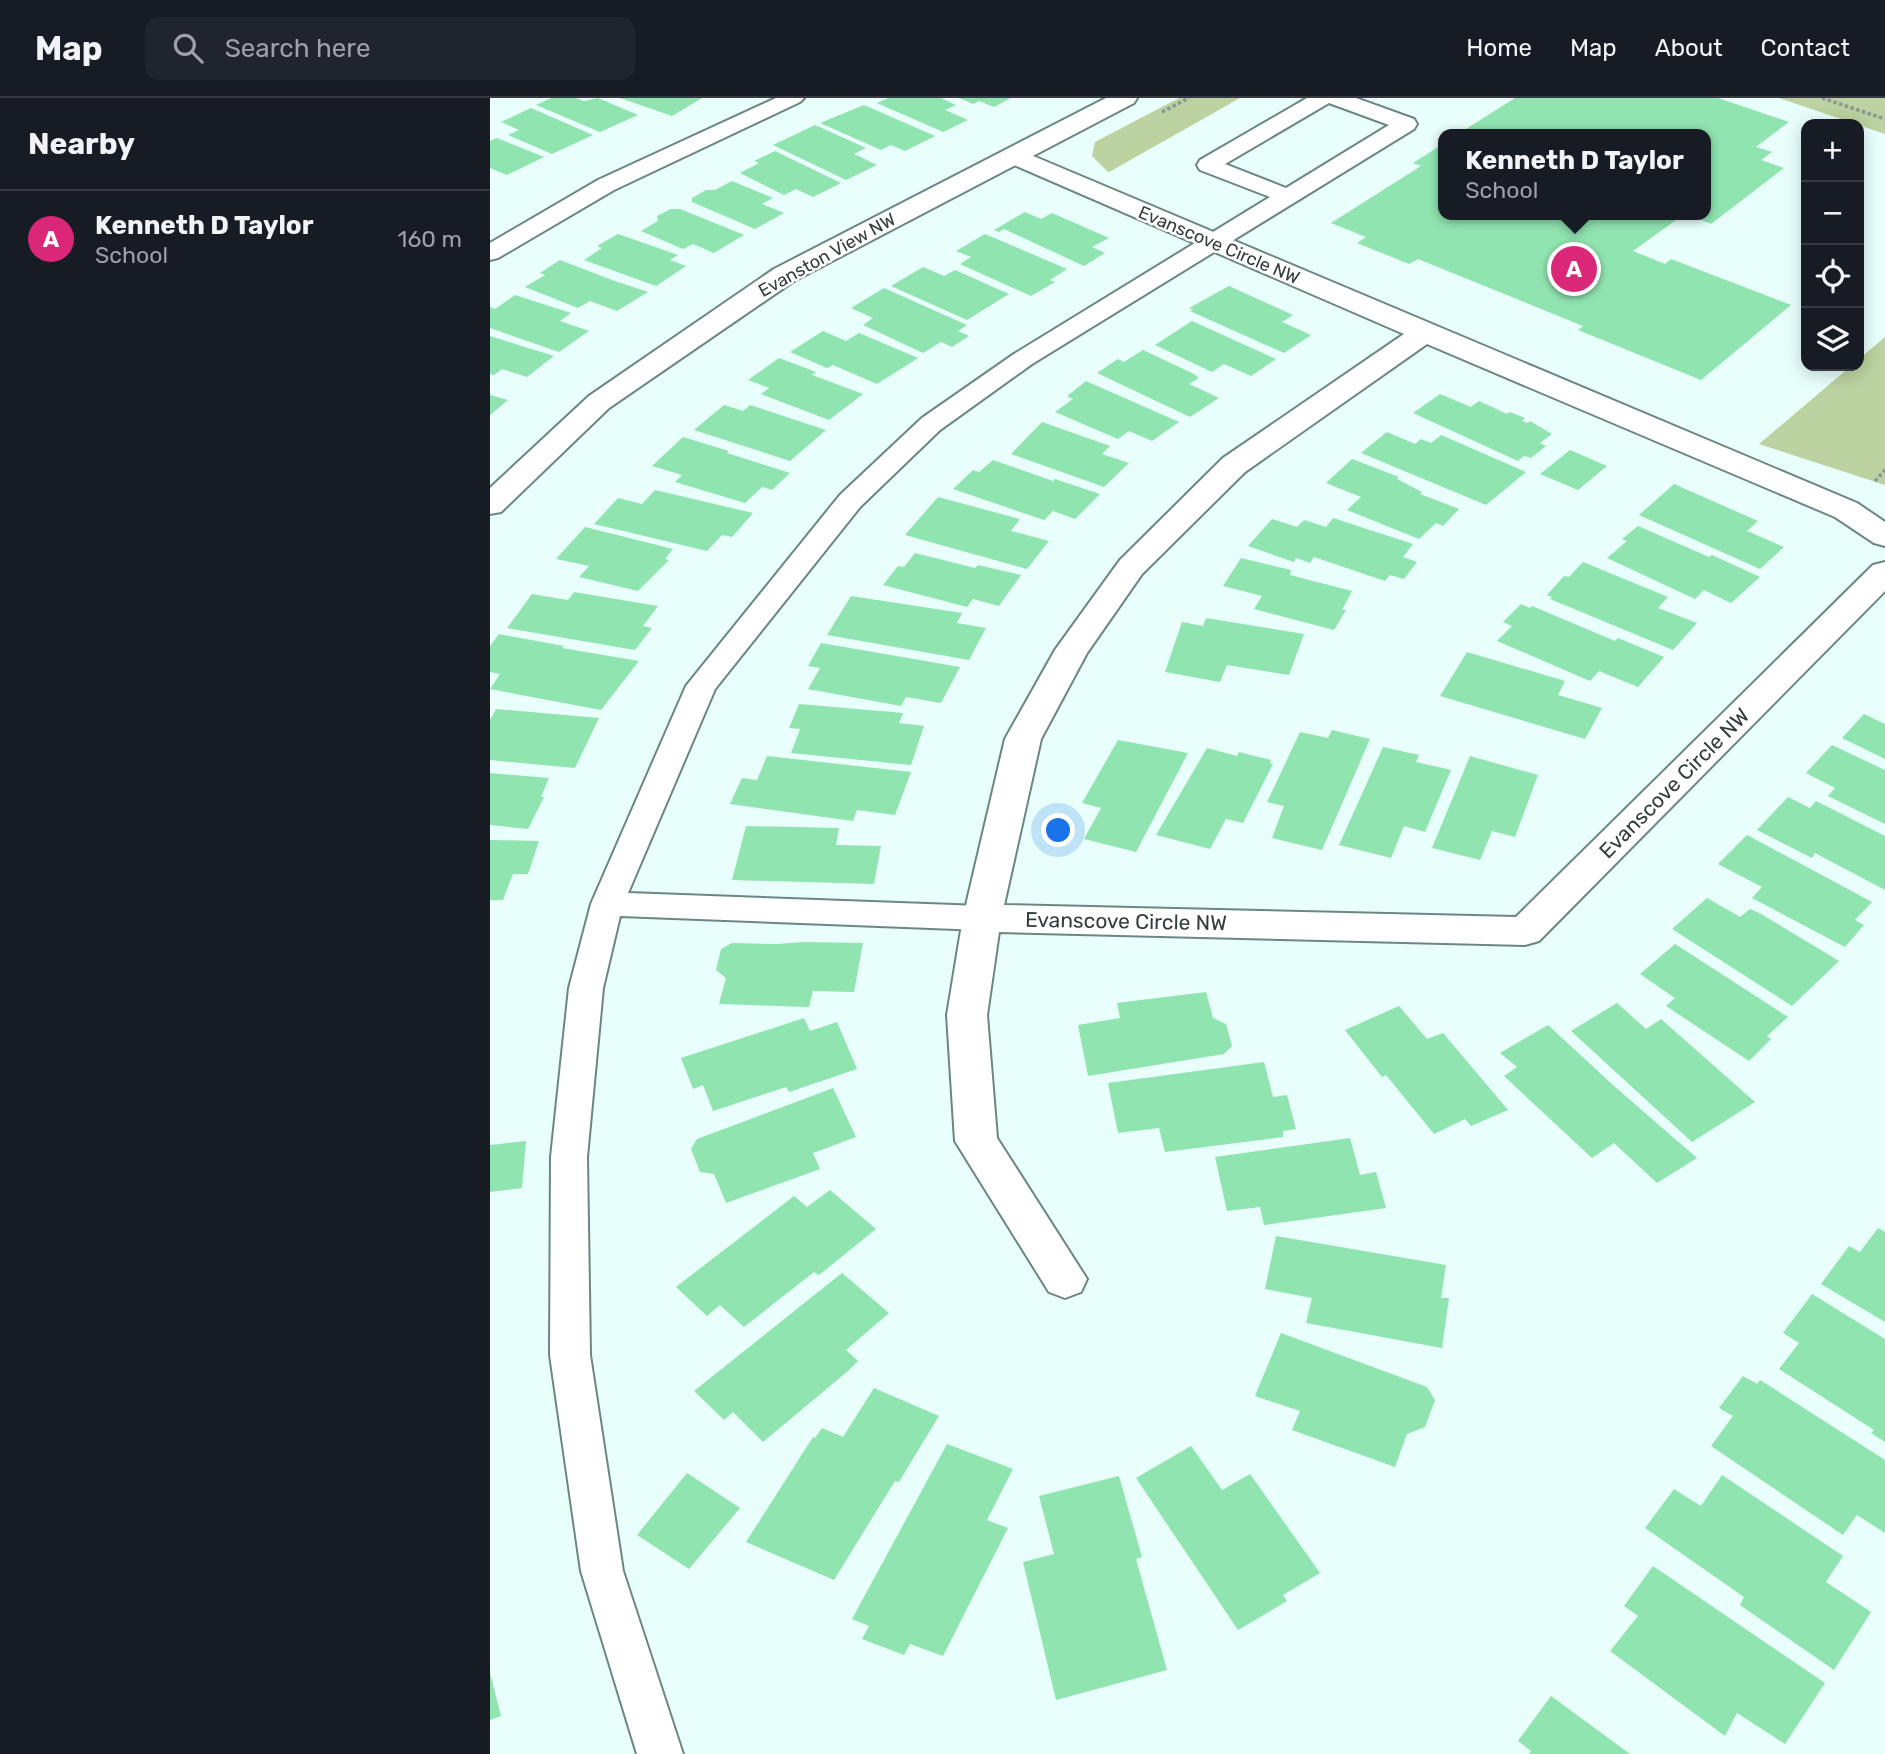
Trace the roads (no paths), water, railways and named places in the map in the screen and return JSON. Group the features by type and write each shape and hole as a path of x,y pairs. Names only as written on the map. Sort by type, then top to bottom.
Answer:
{"street":[{"name":"Evanston View NW","path":"490,505 599,402 784,275 1125,98"},
{"name":"Evanscove Circle NW","path":"1014,156 1846,510 1885,536"},
{"path":"1065,1279 976,1141 967,1015 982,918 1023,739 1072,650 1131,567 1234,466 1425,332"},
{"name":"Evanscove Circle NW","path":"982,918 1525,931 1885,572"}],"lane":[{"path":"490,253 606,185 793,98"},
{"path":"1287,196 1208,165 1322,98"},
{"path":"660,1754 602,1571 570,1355 569,1157 586,988 607,904 701,687 850,501 931,424 1023,359 1406,124 1336,98"},
{"path":"607,904 982,918"}],"place":[{"name":"Kenneth D Taylor","path":"1574,269"}]}
